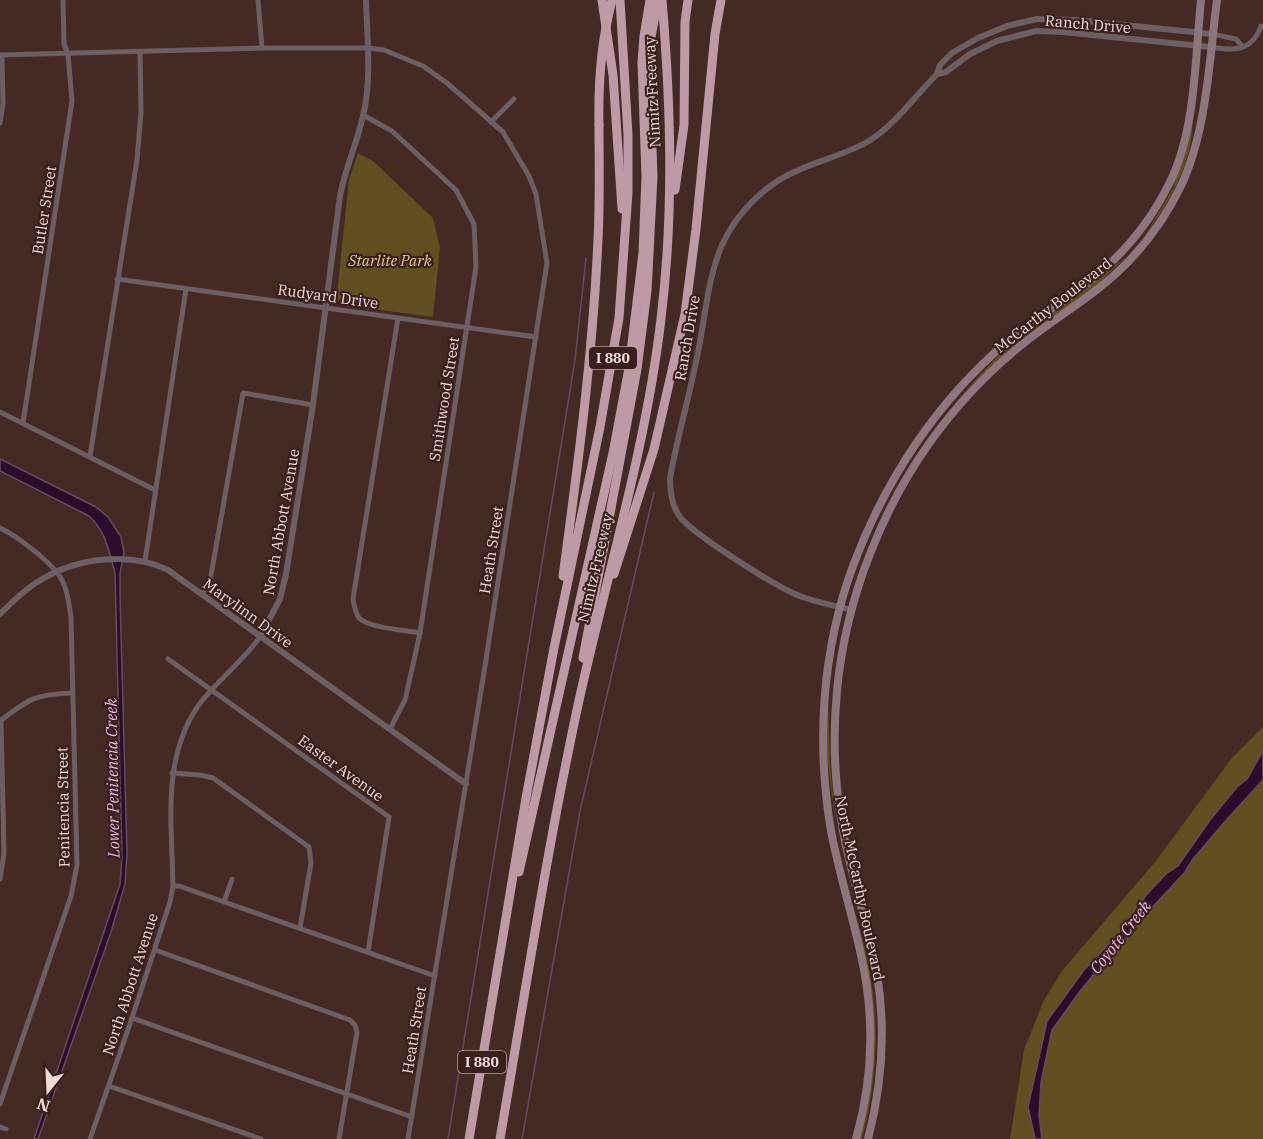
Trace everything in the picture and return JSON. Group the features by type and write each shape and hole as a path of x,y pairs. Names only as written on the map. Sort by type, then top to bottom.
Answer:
{"highway":[{"path":"602,0 617,119 624,253"},
{"path":"554,648 578,465 596,280 600,200 598,86 600,57 612,0"},
{"name":"Nimitz Freeway","path":"469,1139 554,648 609,380 619,318 628,192 628,135 620,0"},
{"path":"538,906 543,862 600,576 643,330 654,177 647,91 642,62 650,0"},
{"path":"494,985 613,453 629,368 640,290 645,218 647,91 651,37 660,0"},
{"name":"Nimitz Freeway","path":"500,1139 538,906 579,704 654,366 661,320 669,228 670,132 660,0"},
{"path":"669,228 684,125 685,22 688,0"},
{"path":"600,616 654,449 681,333 696,229 712,62 721,0"}],"main road":[{"name":"McCarthy Boulevard","path":"840,607 857,555 878,507 901,466 937,414 977,370 1006,343 1111,263 1132,242 1153,212 1170,181 1183,148 1191,98 1201,0"},
{"name":"McCarthy Boulevard","path":"851,610 863,571 888,512 911,471 946,421 972,391 1013,351 1112,278 1140,249 1163,218 1181,186 1196,145 1217,0"},
{"name":"North McCarthy Boulevard","path":"840,607 826,679 824,766 832,833 861,955 869,1004 871,1028 869,1074 856,1139"},
{"name":"North McCarthy Boulevard","path":"851,610 837,680 835,752 843,831 856,895 872,953 880,1002 882,1027 880,1075 868,1139"}],"street":[{"name":"Butler Street","path":"23,423 72,101 68,54 64,44 63,0"},
{"path":"258,0 262,48"},
{"name":"North Abbott Avenue","path":"90,1139 170,902 172,773 176,752 191,717 211,690 260,637 275,610 284,585 327,308 340,196 345,171 363,115 368,48 366,0"},
{"name":"Ranch Drive","path":"851,610 808,599 791,592 692,529 684,522 674,505 670,487 672,469 699,349 709,280 721,246 756,199 783,177 814,162 860,146 878,135 937,74 940,65 952,53 992,32 1029,20 1076,20 1212,34"},
{"path":"1210,48 1234,51 1253,41 1261,26"},
{"name":"Ranch Drive","path":"937,74 946,72 990,44 1036,31 1210,48"},
{"path":"1212,34 1236,39 1242,46"},
{"name":"Heath Street","path":"1,55 262,48 384,50 423,66 447,83 502,132 529,176 536,194 547,263 408,1139"},
{"path":"90,456 137,160 141,112 140,52"},
{"path":"0,123 3,104 1,55"},
{"path":"491,122 514,99"},
{"name":"Smithwood Street","path":"363,115 392,131 456,190 474,224 476,267 420,633 405,700 390,729"},
{"name":"Rudyard Drive","path":"117,279 536,337"},
{"path":"145,561 186,289"},
{"path":"398,318 353,600 360,619 371,624 420,633"},
{"path":"202,594 210,581 243,393 313,405"},
{"path":"0,412 155,490"},
{"name":"Penitencia Street","path":"0,528 14,535 56,571 65,589 70,608 76,876 69,904 0,1104"},
{"name":"Marylinn Drive","path":"0,614 37,581 71,565 110,560 145,561 168,570 466,784"},
{"name":"Easter Avenue","path":"168,659 389,817 368,952"},
{"path":"0,879 4,853 1,720 18,706 37,696 72,693"},
{"path":"172,773 213,778 309,847 311,862 300,928"},
{"path":"224,902 232,879"},
{"path":"172,886 179,886 435,976"},
{"path":"155,950 350,1020 355,1025 357,1032 339,1139"},
{"path":"132,1018 412,1117"},
{"path":"109,1086 261,1139"}],"green space":[{"path":"1193,118 1186,163 1164,208 1143,239 1173,188"},
{"name":"Starlite Park","path":"358,153 373,161 433,218 440,248 433,317 343,305 338,301 349,180"},
{"path":"1126,257 1095,287 1020,340 965,391 1010,343"},
{"path":"835,642 828,694 835,820 825,737 826,699"},
{"path":"1263,727 1263,1139 1010,1139 1024,1050 1044,1000 1062,971 1155,862 1232,758"},
{"path":"849,896 867,957 875,1017 873,1077 862,1139 858,1139 872,1021"}],"water":[{"path":"0,459 96,507 108,517 121,537 124,553 120,573 120,596 127,853 125,884 111,932 38,1139 34,1139 120,884 122,857 115,573 103,535 89,516 0,471"},
{"name":"Coyote Creek","path":"1263,751 1263,780 1193,859 1185,872 1124,938 1081,990 1052,1030 1041,1082 1039,1116 1042,1139 1035,1139 1028,1107 1047,1021 1084,970 1116,937 1147,894 1167,873 1178,866 1210,820 1237,787 1247,779"}],"waterway":[{"path":"448,1139 575,360 586,258"},
{"path":"522,1139 580,811 654,492"}],"water label":[{"name":"Lower Penitencia Creek","path":"112,778"}]}
